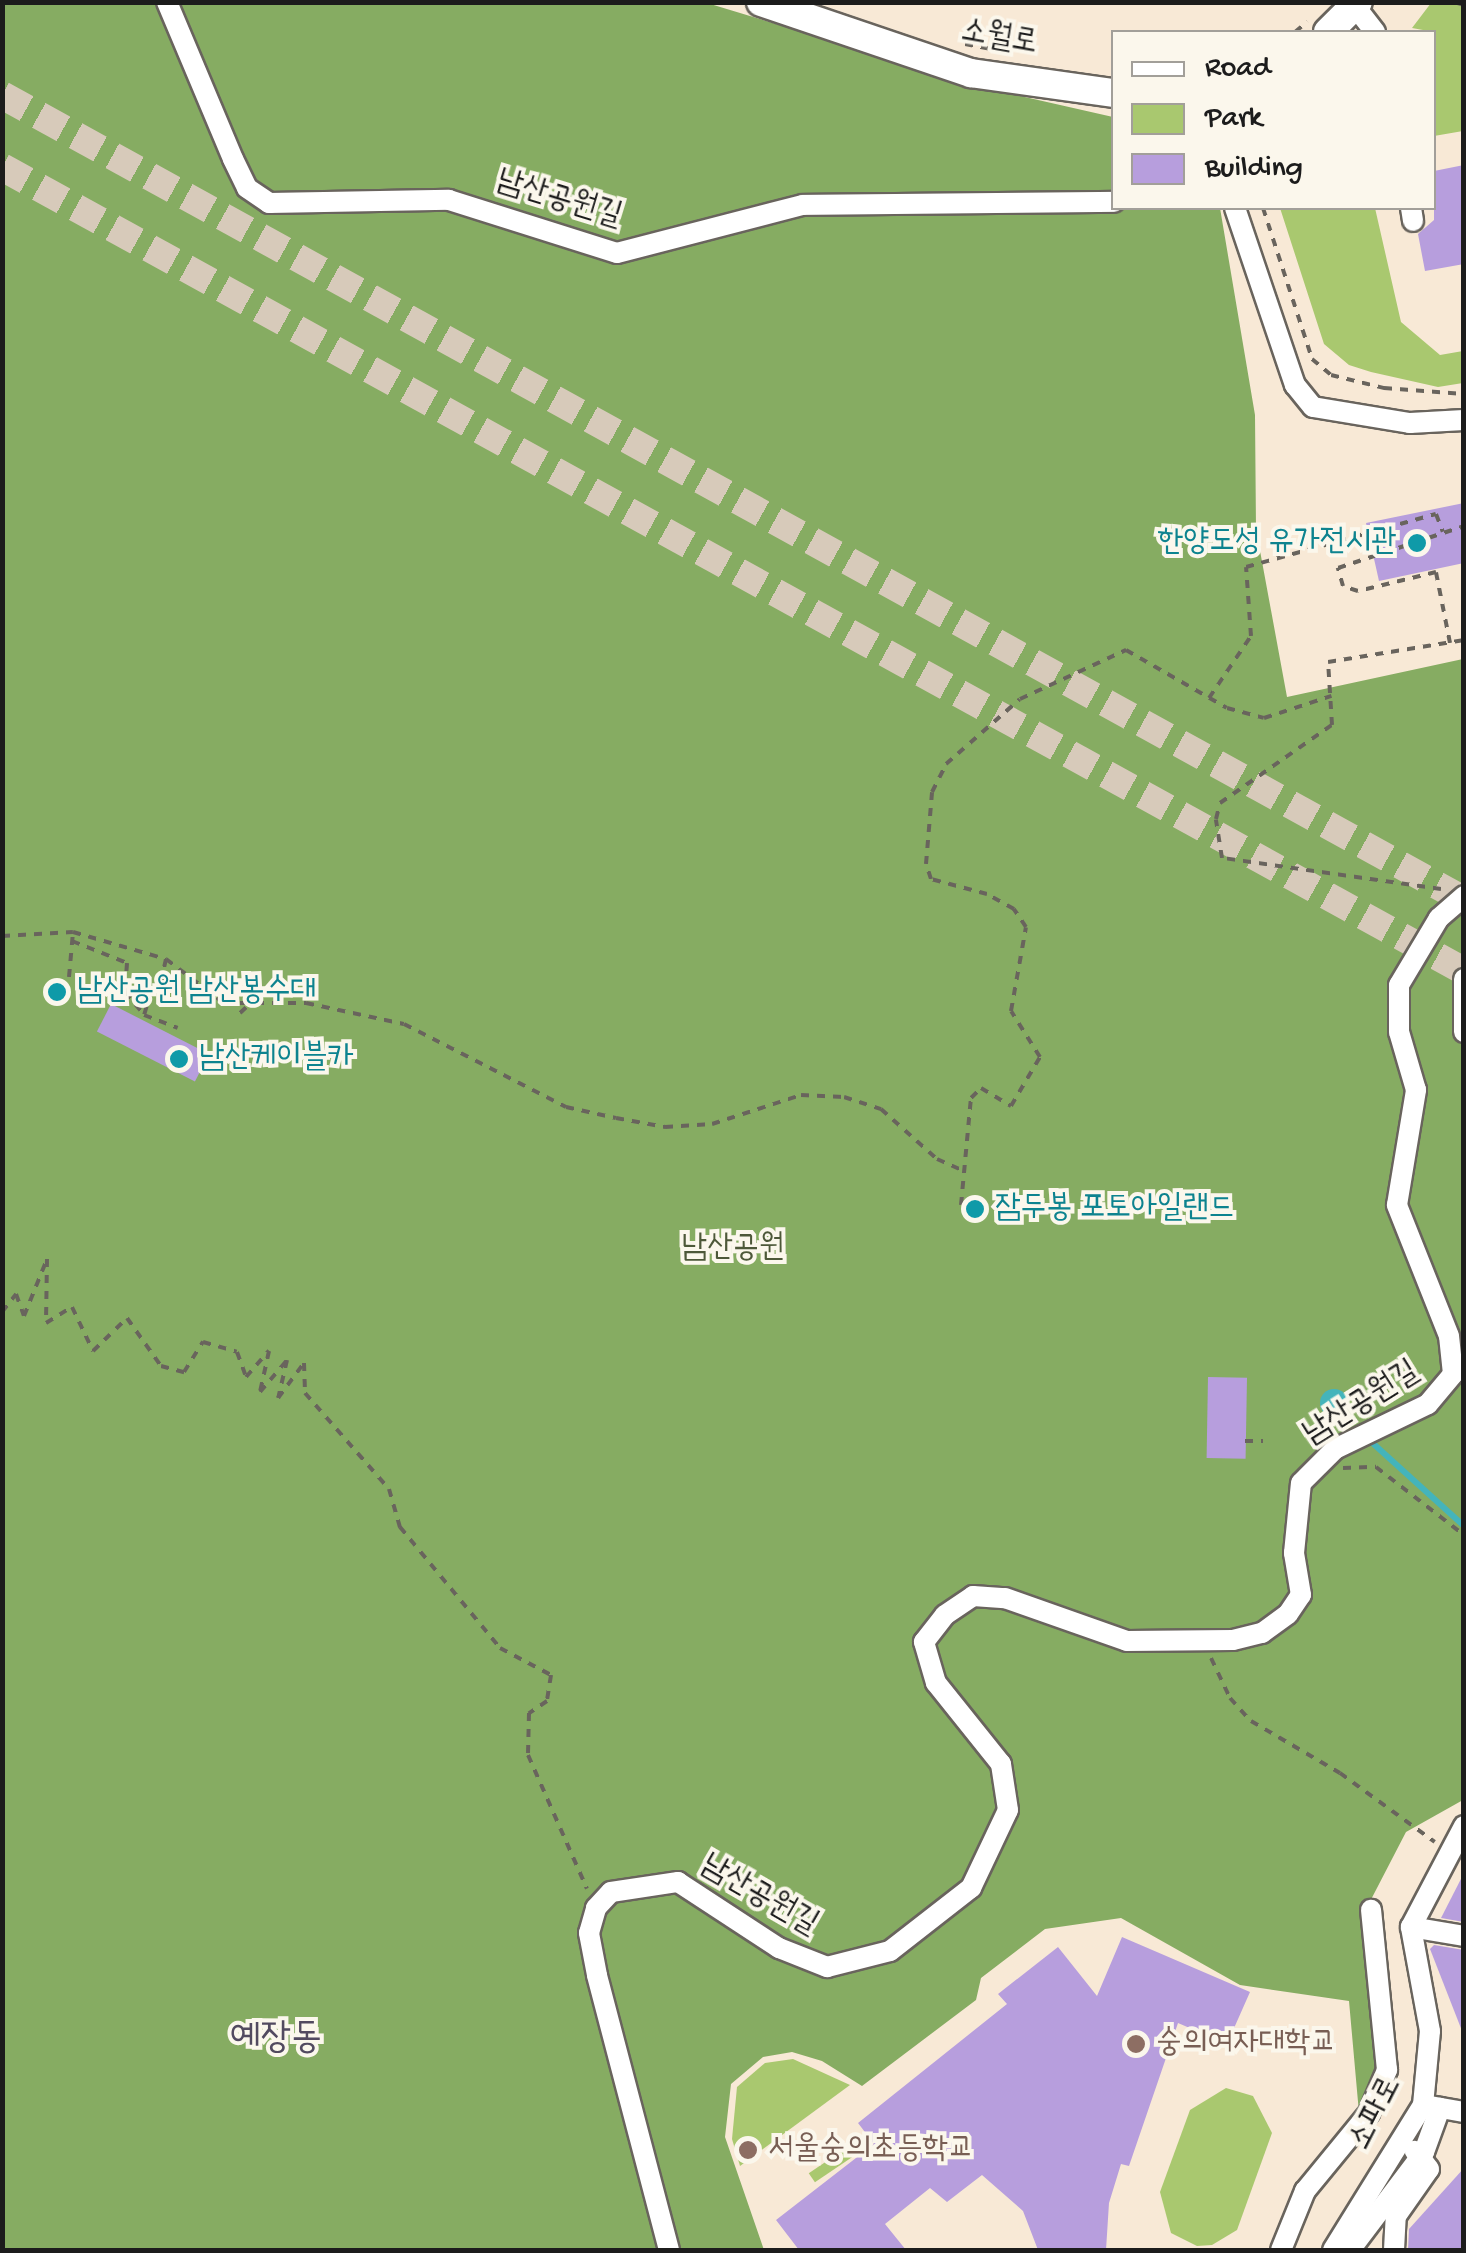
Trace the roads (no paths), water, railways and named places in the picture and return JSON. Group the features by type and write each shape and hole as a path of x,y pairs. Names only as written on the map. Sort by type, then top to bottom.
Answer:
{"main road":[{"name":"소월로","path":"761,2 971,73 1111,89"},
{"name":"소월로","path":"789,4 970,66 1111,89"},
{"path":"1333,30 1362,17"}],"street":[{"name":"남산공원길","path":"168,2 232,159 248,188 270,202 449,200 617,252 803,205 1111,202"},
{"path":"1236,210 1295,385 1313,407 1410,423 1464,420"},
{"name":"남산공원길","path":"670,2250 597,1975 590,1933 596,1908 611,1892 678,1882 779,1948 827,1967 890,1951 971,1888 1008,1810 1001,1764 936,1683 924,1642 945,1615 973,1596 1005,1598 1127,1641 1203,1640 1262,1633 1301,1595 1294,1554 1301,1483 1334,1449 1428,1404 1452,1374 1449,1336 1397,1206 1416,1090 1399,1032 1399,985 1455,893"},
{"path":"1464,978 1464,1032"},
{"path":"1464,1826 1447,1850 1411,1927 1464,1936"},
{"path":"1280,2250 1305,2191 1369,2112 1387,2070 1371,1910"},
{"name":"소파로","path":"1333,2250 1400,2145 1431,2106 1430,2031 1411,1927"},
{"path":"1350,2250 1424,2152 1431,2106 1464,2112"},
{"path":"1394,2250 1396,2216 1429,2168 1426,2158 1400,2145"}],"water":[{"path":"1334,1389 1344,1393 1348,1403 1344,1413 1334,1417 1324,1413 1320,1403 1324,1393"}],"waterway":[{"path":"1367,1438 1464,1526"}],"tunnel":[{"path":"2,95 1464,900"},
{"path":"2,167 1464,971"}],"place":[{"name":"한양도성 유가전시관","path":"1417,543"},
{"name":"남산공원 남산봉수대","path":"57,992"},
{"name":"남산케이블카","path":"179,1059"},
{"name":"잠두봉 포토아일랜드","path":"975,1209"},
{"name":"숭의여자대학교","path":"1136,2044"},
{"name":"서울숭의초등학교","path":"748,2150"}],"district":[{"name":"예장동","path":"276,2041"}],"park label":[{"name":"남산공원","path":"732,1249"}]}
